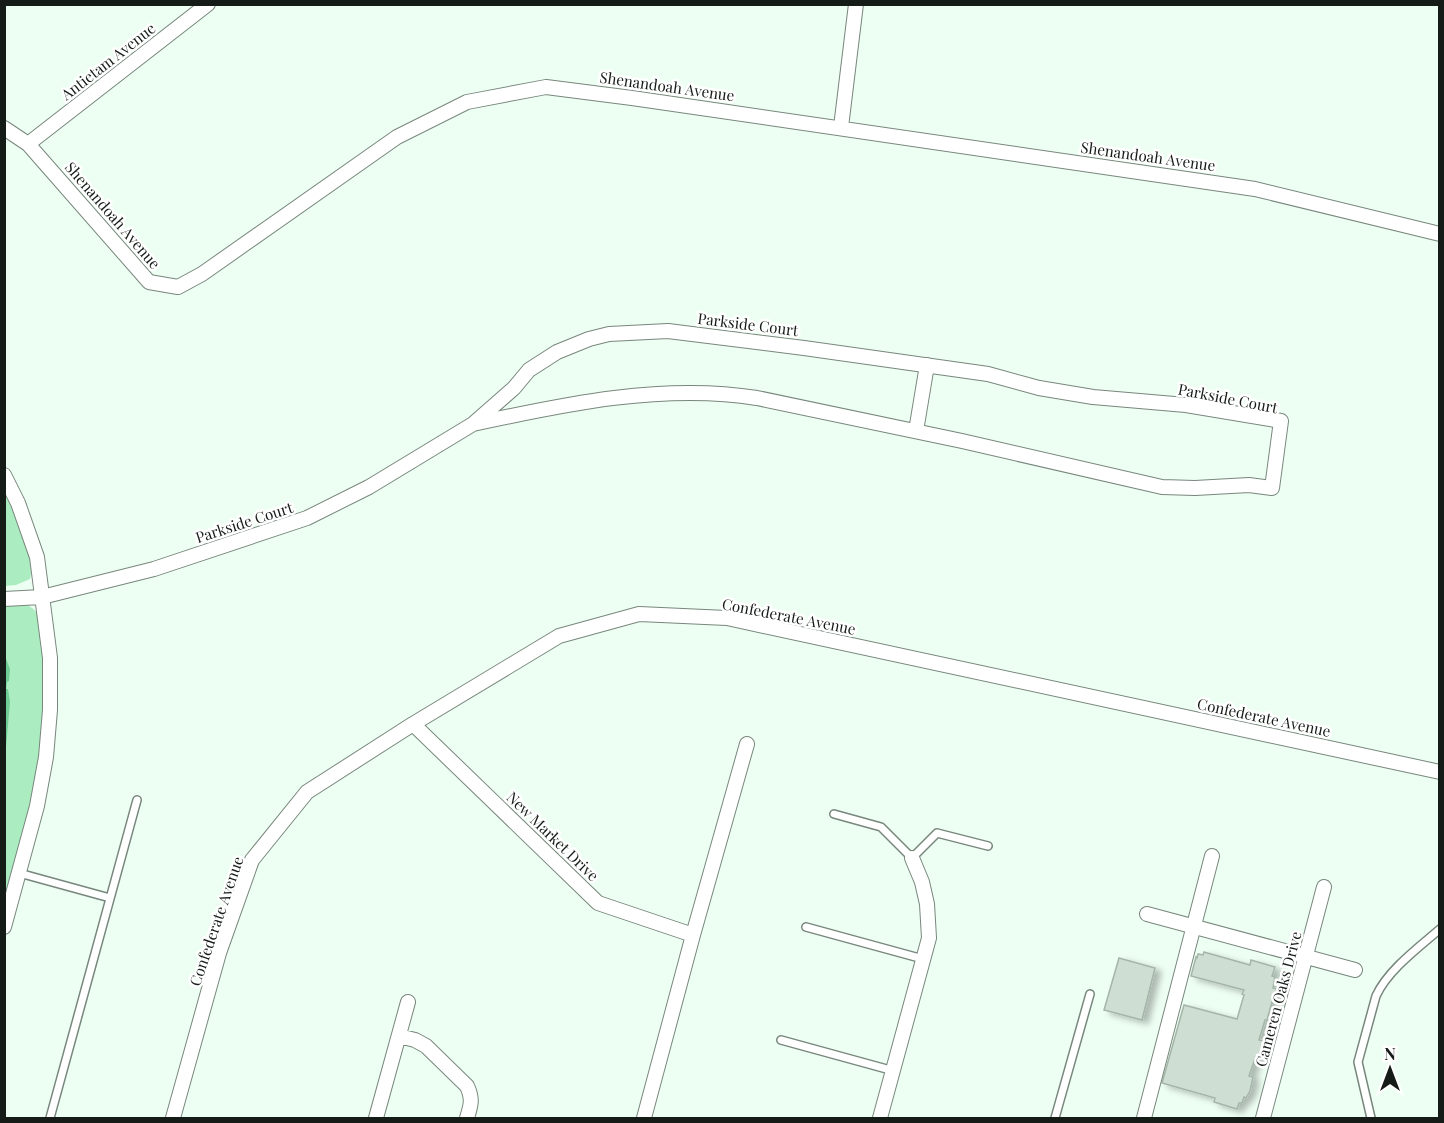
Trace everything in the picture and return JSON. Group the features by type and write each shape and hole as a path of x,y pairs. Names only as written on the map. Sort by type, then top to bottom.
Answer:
{"street":[{"name":"Antietam Avenue","path":"28,144 208,4"},
{"path":"841,128 856,4"},
{"name":"Shenandoah Avenue","path":"4,128 28,144 149,282 178,286 202,274 397,136 468,102 546,87 1256,189 1440,234"},
{"name":"Parkside Court","path":"4,599 42,597 154,569 307,518 369,487 473,424 514,388 529,370 557,352 589,339 609,334 668,331 804,348 988,374 1039,388 1093,397 1186,405 1281,421 1272,488 1249,484 1195,488 1161,487 916,431 732,394 663,393 601,400 545,408 473,424"},
{"path":"916,431 927,365"},
{"path":"4,474 18,503 37,557 50,658 50,710 46,757 37,806 4,927"},
{"name":"Confederate Avenue","path":"173,1119 219,952 252,860 307,792 412,724 560,636 639,614 727,618 1440,772"},
{"name":"New Market Drive","path":"412,724 598,903 693,935"},
{"path":"644,1119 747,744"},
{"path":"1144,1119 1212,856"},
{"path":"880,1119 929,939 927,904 922,882 912,858"},
{"name":"Cameren Oaks Drive","path":"1263,1119 1324,887"},
{"path":"1147,914 1355,970"},
{"path":"376,1119 408,1002"},
{"path":"399,1036 426,1046 467,1086 472,1103 467,1119"}],"lane":[{"path":"50,1119 137,800"},
{"path":"834,814 881,827 912,858 937,833 988,846"},
{"path":"19,873 110,898"},
{"path":"806,927 923,959"},
{"path":"1371,1119 1358,1062 1376,996 1380,986 1389,975 1440,929"},
{"path":"1055,1119 1090,994"},
{"path":"781,1040 894,1071"}],"shaded area":[{"path":"4,486 23,532 31,570 30,579 16,585 5,586"},
{"path":"25,605 36,612 41,624 45,686 44,720 35,784 5,904 5,606"},
{"path":"5,656 10,669 6,689 8,689 10,702 5,759"}],"building":[{"path":"1204,952 1250,965 1251,960 1275,967 1272,976 1275,977 1273,988 1277,989 1274,1003 1272,1002 1259,1040 1264,1041 1260,1057 1256,1056 1249,1076 1253,1077 1250,1091 1242,1103 1239,1103 1237,1109 1214,1102 1215,1098 1162,1083 1184,1005 1237,1019 1244,990 1191,976 1196,957 1198,954 1203,955"},
{"path":"1119,958 1155,968 1142,1020 1104,1010"}]}
